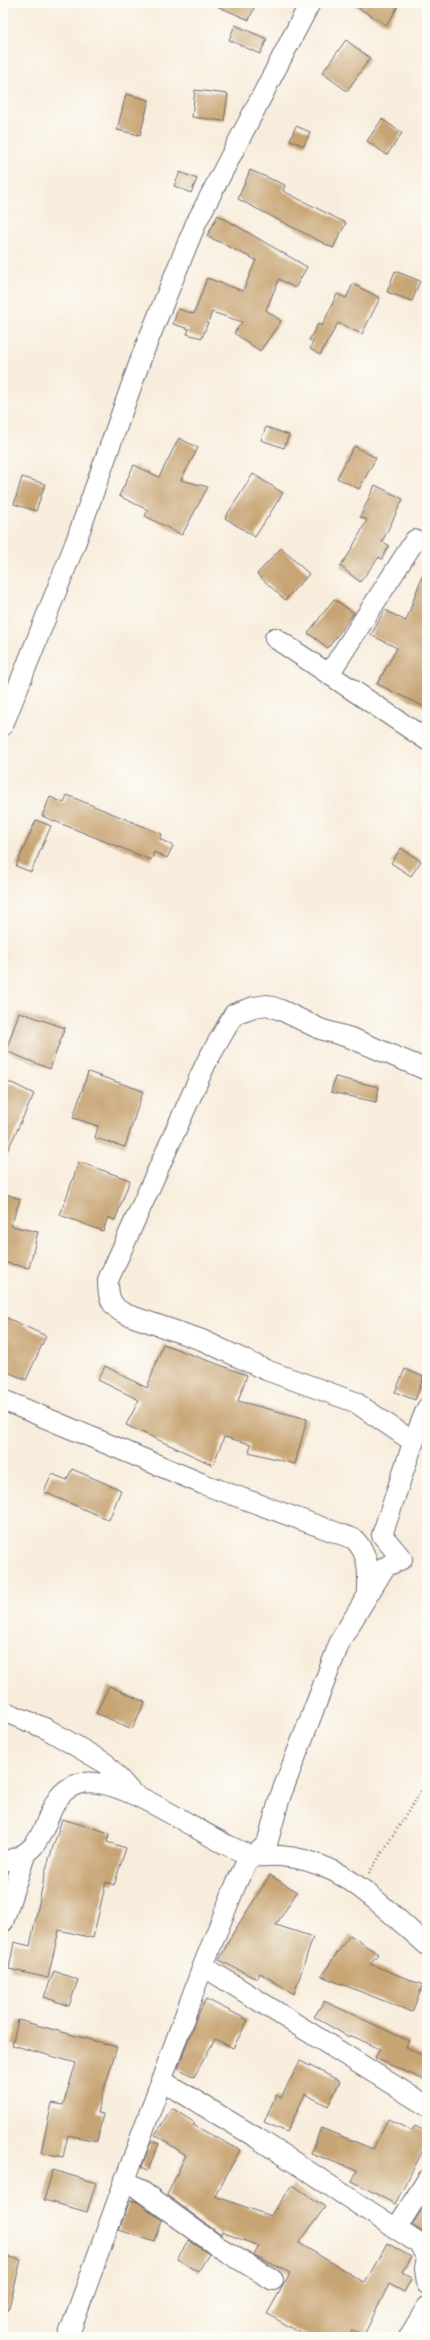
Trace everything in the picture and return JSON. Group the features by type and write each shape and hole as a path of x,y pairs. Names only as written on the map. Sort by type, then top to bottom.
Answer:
{"street":[{"path":"3,725 75,544 143,353 196,223 310,3"},
{"path":"329,674 415,540"},
{"path":"275,638 427,740"},
{"path":"412,1441 355,1402 266,1370 202,1340 114,1308 110,1301 108,1280 206,1063 234,1014 254,1007 267,1005 281,1010 320,1029 351,1038 427,1070"},
{"path":"3,1400 204,1484 354,1539 362,1547 367,1558 368,1592"},
{"path":"382,1535 408,1462 412,1441 427,1408"},
{"path":"354,1539 382,1535"},
{"path":"68,2337 203,1966 246,1863 267,1844 280,1797 341,1639 360,1611 368,1592 385,1567 402,1559 382,1535"},
{"path":"3,1711 47,1729 105,1764 133,1794"},
{"path":"3,1922 26,1855 37,1843 57,1799 67,1788 80,1783 99,1783 133,1794 227,1845 254,1856 280,1856 306,1861 335,1872 359,1889 427,1945"},
{"path":"3,1861 26,1855"},
{"path":"203,1966 427,2106"},
{"path":"162,2080 258,2138 418,2243 427,2257 425,2269 427,2284"},
{"path":"125,2179 217,2246 273,2280"},
{"path":"396,2229 427,2180"},
{"path":"409,2337 427,2307"}],"path":[{"path":"359,1889 427,1782"}],"building":[{"path":"210,3 256,3 249,20"},
{"path":"350,3 400,3 387,25"},
{"path":"235,25 267,39 260,54 229,40"},
{"path":"346,40 370,58 347,91 322,73"},
{"path":"195,90 228,94 224,121 192,117"},
{"path":"126,94 149,100 140,135 117,130"},
{"path":"382,119 402,133 387,155 367,141"},
{"path":"296,126 310,132 304,146 290,140"},
{"path":"250,170 285,185 283,191 346,223 333,248 238,199"},
{"path":"180,172 197,179 191,193 174,186"},
{"path":"218,215 307,267 295,288 279,279 266,310 281,321 260,351 234,333 242,322 212,312 202,338 187,334 189,329 173,324 178,309 194,314 207,278 243,291 256,260 207,236"},
{"path":"395,271 420,281 412,301 387,292"},
{"path":"353,284 380,298 362,334 338,323 320,355 310,349 313,342 309,340 318,324 322,326 337,294 346,298"},
{"path":"266,427 289,435 284,448 261,440"},
{"path":"179,438 198,448 181,480 208,487 182,535 145,516 148,510 119,496 134,465 159,477"},
{"path":"354,446 376,458 359,489 337,478"},
{"path":"253,474 283,493 255,537 225,518"},
{"path":"22,477 45,484 36,511 14,504"},
{"path":"375,485 403,499 382,542 389,545 382,559 379,557 360,582 340,566 349,554 367,520 360,517"},
{"path":"281,548 309,574 285,600 257,574"},
{"path":"425,568 427,568 427,708 377,684 397,648 371,635 385,610 406,621"},
{"path":"334,599 354,613 328,648 308,633"},
{"path":"67,795 162,834 160,839 173,846 167,858 154,852 151,860 42,816 50,797 64,803"},
{"path":"36,820 51,826 31,872 16,866"},
{"path":"401,848 421,861 411,876 391,863"},
{"path":"19,1012 65,1028 50,1069 6,1051"},
{"path":"88,1072 143,1091 125,1147 95,1138 98,1126 73,1118"},
{"path":"335,1077 379,1087 376,1102 331,1092"},
{"path":"6,1083 12,1083 34,1094 3,1160 3,1090"},
{"path":"79,1162 130,1180 115,1220 108,1217 103,1231 60,1215"},
{"path":"3,1193 20,1199 11,1226 38,1232 29,1268 3,1262"},
{"path":"3,1316 46,1336 26,1380 3,1370"},
{"path":"163,1344 247,1375 238,1401 307,1419 295,1464 249,1452 251,1444 224,1437 213,1465 126,1425 139,1400 98,1380 105,1366 147,1388"},
{"path":"405,1369 424,1377 415,1400 395,1392"},
{"path":"72,1469 121,1490 109,1520 44,1492 52,1474 67,1480"},
{"path":"109,1686 145,1702 132,1729 96,1713"},
{"path":"62,1819 110,1833 107,1842 126,1848 114,1885 106,1882 93,1938 59,1930 48,1978 9,1969 14,1942 30,1946 46,1869"},
{"path":"270,1875 297,1892 276,1925 313,1937 294,1994 260,1973 257,1979 219,1960 233,1933"},
{"path":"350,1935 378,1954 370,1964 423,1985 412,2012 321,1976"},
{"path":"54,1971 78,1980 69,2006 44,1997"},
{"path":"206,1999 248,2020 233,2048 215,2039 194,2077 178,2068 196,2018"},
{"path":"324,2001 409,2041 406,2047 427,2057 427,2081 375,2058 380,2049 350,2035 349,2037 314,2017"},
{"path":"18,2020 117,2047 97,2113 103,2114 97,2141 68,2135 63,2157 41,2152 52,2103 63,2105 76,2063 12,2045"},
{"path":"300,2061 340,2081 328,2106 305,2094 287,2132 264,2122 276,2095 281,2098"},
{"path":"172,2108 195,2123 193,2125 240,2150 215,2196 270,2216 293,2185 325,2207 299,2243 365,2283 387,2243 411,2257 402,2272 412,2278 404,2292 389,2284 364,2335 352,2330 349,2337 308,2337 267,2314 290,2273 254,2255 259,2246 222,2232 221,2235 167,2195 186,2155 155,2135"},
{"path":"388,2119 412,2131 415,2126 427,2132 427,2143 395,2204 352,2181 357,2171 311,2153 321,2128 373,2149"},
{"path":"151,2141 159,2144 148,2170 142,2167"},
{"path":"53,2170 96,2183 87,2212 44,2200"},
{"path":"130,2200 138,2202 162,2220 155,2242 119,2230"},
{"path":"427,2202 427,2235 412,2225"},
{"path":"189,2240 209,2254 198,2272 177,2259"},
{"path":"3,2255 21,2260 8,2311 3,2310"}]}
